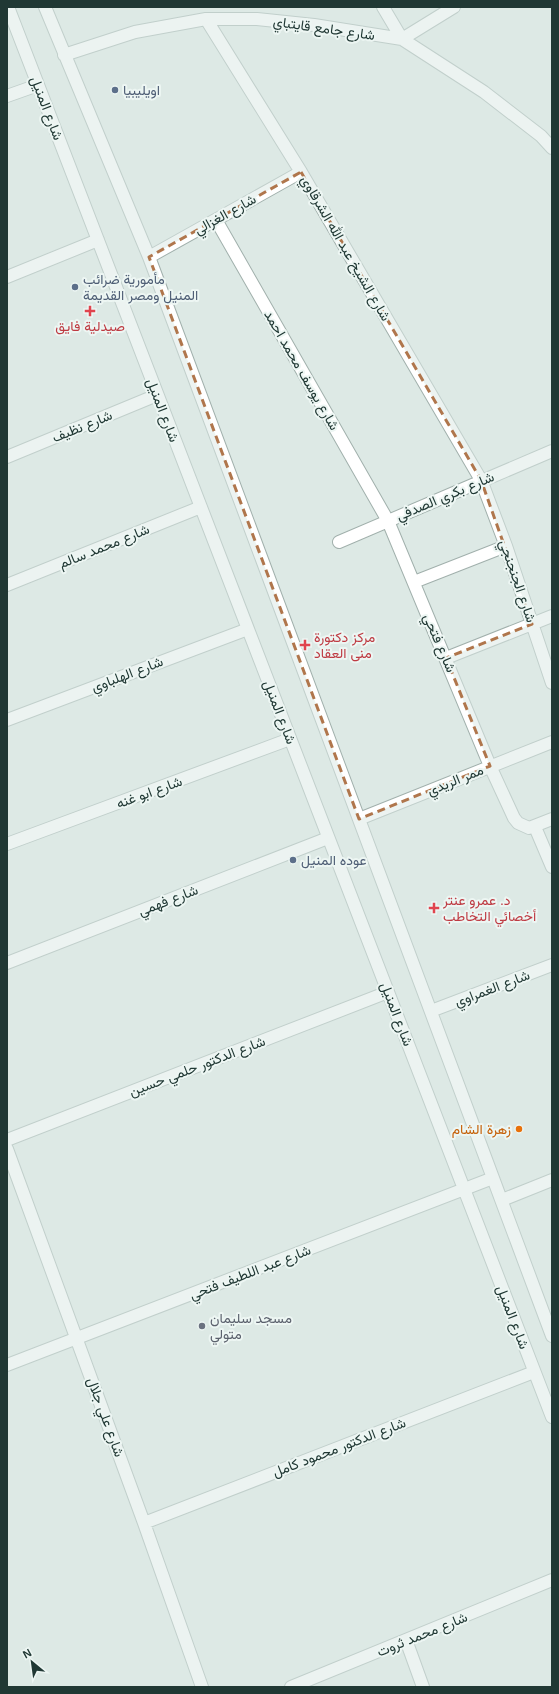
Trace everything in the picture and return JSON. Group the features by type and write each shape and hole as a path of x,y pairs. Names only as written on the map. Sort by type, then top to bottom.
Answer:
{"street":[{"name":"شارع المنيل","path":"8,7 552,1417"},
{"path":"45,7 149,257 551,1330"},
{"path":"383,7 402,40 454,7"},
{"name":"شارع جامع قايتباي","path":"64,55 135,32 206,19 257,19 314,25 402,40 484,92 541,136 552,148"},
{"name":"شارع الشيخ عبد الله الشرقاوي","path":"206,19 301,172 482,480"},
{"path":"7,96 38,85"},
{"name":"شارع الغزالي","path":"149,257 301,172"},
{"name":"شارع يوسف محمد احمد","path":"216,220 388,521"},
{"path":"7,277 98,240"},
{"name":"شارع نظيف","path":"7,457 157,395"},
{"name":"شارع بكري الصدفي","path":"339,542 552,450"},
{"name":"شارع الجنجنجي","path":"482,480 552,683"},
{"name":"شارع محمد سالم","path":"7,585 201,507"},
{"name":"شارع فتحي","path":"388,521 490,766 518,823 529,828 535,826"},
{"path":"414,582 506,546"},
{"path":"446,658 552,616"},
{"name":"شارع الهلباوي","path":"7,720 248,629"},
{"name":"شارع ابو غنه","path":"7,844 290,739"},
{"name":"ممر الريدي","path":"359,819 552,742"},
{"path":"552,819 535,826 552,867"},
{"name":"شارع فهمي","path":"7,962 328,838"},
{"name":"شارع الغمراوي","path":"431,1011 552,965"},
{"name":"شارع الدكتور حلمي حسين","path":"7,1140 388,992"},
{"name":"شارع علي جلال","path":"7,1149 77,1338 202,1687"},
{"name":"شارع عبد اللطيف فتحي","path":"7,1365 493,1178"},
{"path":"502,1200 552,1180"},
{"name":"شارع الدكتور محمود كامل","path":"144,1523 534,1372"},
{"name":"شارع محمد ثروت","path":"291,1687 552,1580"},
{"path":"406,1640 423,1687"}],"highlighted area":[{"path":"301,172 481,480 532,624 446,658 490,766 359,819 149,257"}],"place":[{"name":"اويليبيا","path":"115,90"},
{"name":"مأمورية ضرائب المنيل ومصر القديمة","path":"75,287"},
{"name":"صيدلية فايق","path":"90,311"},
{"name":"مركز دكتورة منى العقاد","path":"305,645"},
{"name":"عوده المنيل","path":"293,860"},
{"name":"د. عمرو عنتر أخصائي التخاطب","path":"434,908"},
{"name":"زهرة الشام","path":"519,1129"},
{"name":"مسجد سليمان متولي","path":"202,1326"}]}
